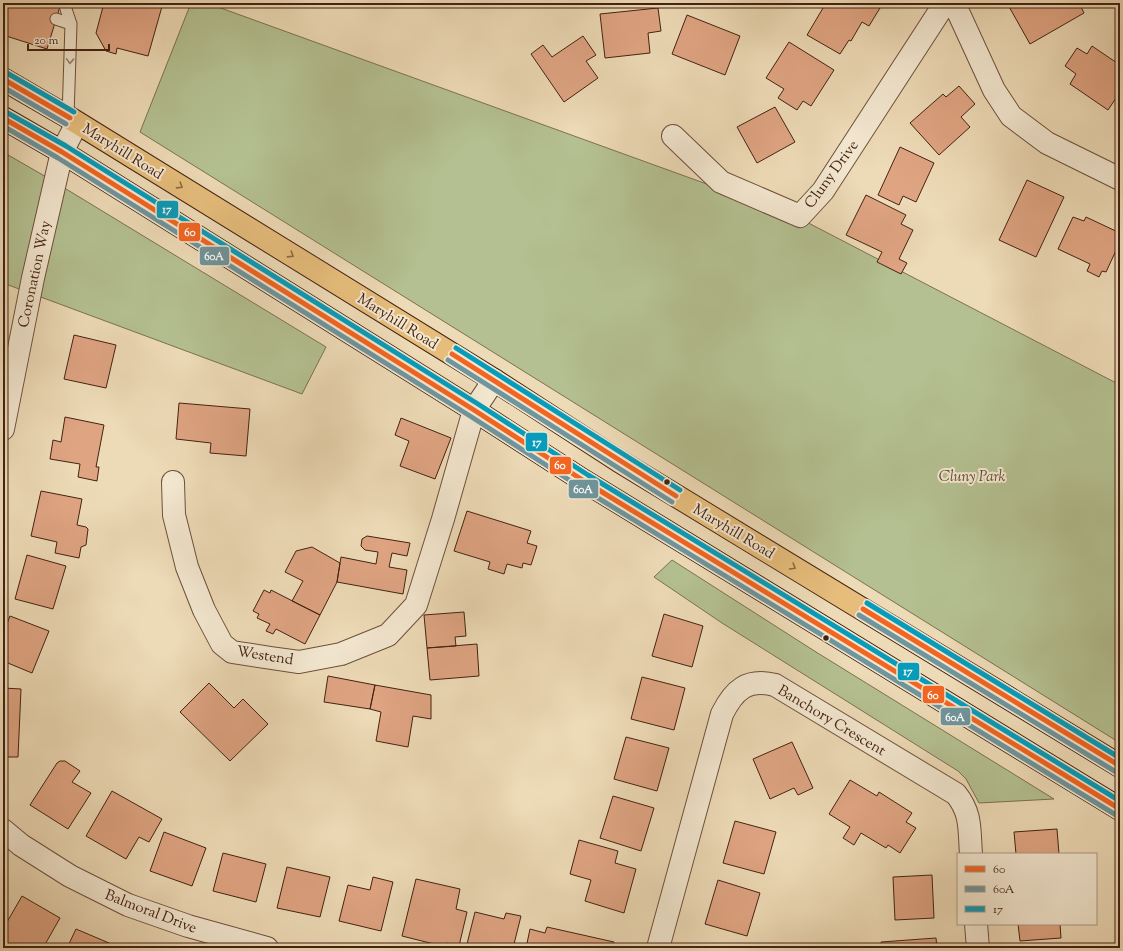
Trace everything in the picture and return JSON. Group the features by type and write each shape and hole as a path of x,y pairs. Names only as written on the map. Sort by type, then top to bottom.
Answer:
{"main road":[{"name":"Maryhill Road","path":"3,79 494,380 626,465 1120,766"},
{"path":"3,118 62,152 474,410 584,482 1120,809"}],"street":[{"name":"Cluny Drive","path":"673,136 721,182 800,216 823,191 945,3"},
{"path":"954,3 994,90 1011,116 1047,143 1120,179"},
{"name":"Coronation Way","path":"3,429 33,278 62,152 72,120"},
{"name":"Westend","path":"173,482 174,515 186,567 204,610 222,644 232,652 299,662 342,654 388,635 416,605 443,519 474,410 494,380"},
{"name":"Banchory Crescent","path":"658,948 722,714 729,700 739,689 751,684 763,682 775,685 956,794 963,803 968,814 971,853"},
{"name":"Balmoral Drive","path":"3,830 21,845 70,876 128,905 188,926 267,948"},
{"path":"976,925 978,948"}],"lane":[{"path":"64,3 71,24 72,120"},
{"path":"56,19 71,24"}],"green space":[{"name":"Cluny Park","path":"191,3 207,3 795,216 1120,385 1120,743 140,132"},
{"path":"3,152 326,347 302,394 3,283"},
{"path":"672,560 816,652 1054,799 979,803 966,779 958,771 722,623 654,577"}],"building":[{"path":"3,3 61,3 47,49 3,35"},
{"path":"104,3 163,3 148,56 117,48 116,54 106,51 96,33"},
{"path":"826,3 871,3 880,8 869,26 862,22 851,41 849,40 840,54 807,35"},
{"path":"1007,3 1079,3 1084,13 1030,44"},
{"path":"658,8 661,31 648,33 650,53 605,58 600,14"},
{"path":"687,15 740,36 725,75 672,54"},
{"path":"583,36 596,55 586,61 598,78 564,102 531,54 543,45 552,57"},
{"path":"789,42 834,70 811,106 803,101 797,110 778,98 784,89 766,78"},
{"path":"1092,46 1120,65 1120,92 1108,110 1070,84 1076,74 1065,66 1077,48 1087,54"},
{"path":"959,86 975,104 961,117 970,127 939,155 910,123 943,94 946,97"},
{"path":"775,107 795,142 757,163 737,127"},
{"path":"900,147 934,163 916,202 903,196 899,205 878,195"},
{"path":"1027,180 1064,197 1036,257 999,240"},
{"path":"866,195 906,215 901,224 913,230 899,259 907,263 901,274 877,262 882,252 846,235"},
{"path":"1073,217 1084,221 1086,217 1120,233 1120,242 1106,272 1102,271 1099,277 1087,271 1090,264 1058,249"},
{"path":"74,335 116,345 106,388 64,379"},
{"path":"179,403 250,409 246,456 210,453 211,443 176,439"},
{"path":"65,417 104,425 96,467 99,467 97,481 78,477 80,464 50,459 53,440 61,442"},
{"path":"401,418 451,438 435,479 400,466 409,441 395,435"},
{"path":"41,491 82,499 77,525 88,529 86,545 81,547 79,558 55,553 57,542 31,536"},
{"path":"467,511 531,531 527,543 537,546 531,565 523,563 522,568 507,564 504,574 488,569 490,562 454,551"},
{"path":"367,536 410,543 407,556 392,553 389,567 407,570 403,594 337,582 341,557 376,564 378,552 365,550 361,546 362,539"},
{"path":"312,547 340,563 337,582 320,615 292,601 303,581 285,572 296,551"},
{"path":"27,555 66,566 53,609 15,599"},
{"path":"264,590 270,593 271,590 320,615 305,644 276,629 273,634 266,631 270,624 257,618 259,614 253,611"},
{"path":"464,612 466,636 455,637 456,646 427,648 424,615"},
{"path":"664,614 703,626 692,667 652,656"},
{"path":"10,616 49,631 32,673 3,661 3,634"},
{"path":"477,644 479,676 430,680 427,648"},
{"path":"328,676 375,685 370,709 324,702"},
{"path":"642,677 685,688 674,730 631,719"},
{"path":"209,683 234,708 243,699 268,724 230,761 180,712"},
{"path":"375,685 431,695 431,719 413,716 408,747 376,741 381,712 370,709"},
{"path":"3,688 21,689 18,757 3,757"},
{"path":"626,737 669,748 657,791 614,779"},
{"path":"792,742 813,788 798,795 794,788 770,799 753,759"},
{"path":"60,761 65,761 80,771 72,782 91,793 68,829 30,805 57,763"},
{"path":"850,780 877,796 879,792 912,813 906,822 916,828 900,853 888,845 886,848 861,833 854,845 843,838 850,827 829,814"},
{"path":"112,791 162,819 149,842 139,837 126,859 86,836"},
{"path":"613,796 654,808 641,851 600,838"},
{"path":"735,821 776,832 764,874 723,863"},
{"path":"1057,829 1059,853 1016,853 1014,832"},
{"path":"164,832 206,848 192,886 150,871"},
{"path":"579,840 618,851 615,863 636,869 624,913 585,901 591,880 570,874"},
{"path":"223,853 266,864 256,902 213,891"},
{"path":"287,867 330,877 320,917 277,908"},
{"path":"932,875 934,918 895,920 893,877"},
{"path":"373,877 393,882 381,931 339,921 348,885 370,890"},
{"path":"416,879 460,889 456,909 467,912 459,946 447,943 446,947 402,936"},
{"path":"718,880 760,893 747,936 705,924"},
{"path":"22,896 60,918 43,948 6,948 3,946 3,929"},
{"path":"475,912 504,919 506,913 521,916 513,948 466,948"},
{"path":"1018,925 1060,925 1061,938 1020,941"},
{"path":"547,927 614,942 613,948 526,948 530,929 545,933"},
{"path":"76,929 116,946 115,948 67,948"},
{"path":"936,938 937,948 881,948 881,942"}],"transit line":[{"name":"17","path":"7,73 74,112"},
{"name":"60","path":"3,79 70,118"},
{"name":"60A","path":"3,87 66,124"},
{"name":"17","path":"6,112 66,146 478,404 588,475 1120,801"},
{"name":"60","path":"3,118 62,152 474,410 584,481 1120,809"},
{"name":"60A","path":"3,126 58,158 470,416 580,487 1116,815"},
{"name":"17","path":"456,348 680,490"},
{"name":"60","path":"452,354 676,496"},
{"name":"60A","path":"448,360 672,502"},
{"name":"17","path":"867,603 1120,758"},
{"name":"60","path":"863,609 1120,766"},
{"name":"60A","path":"859,615 1116,772"}]}
